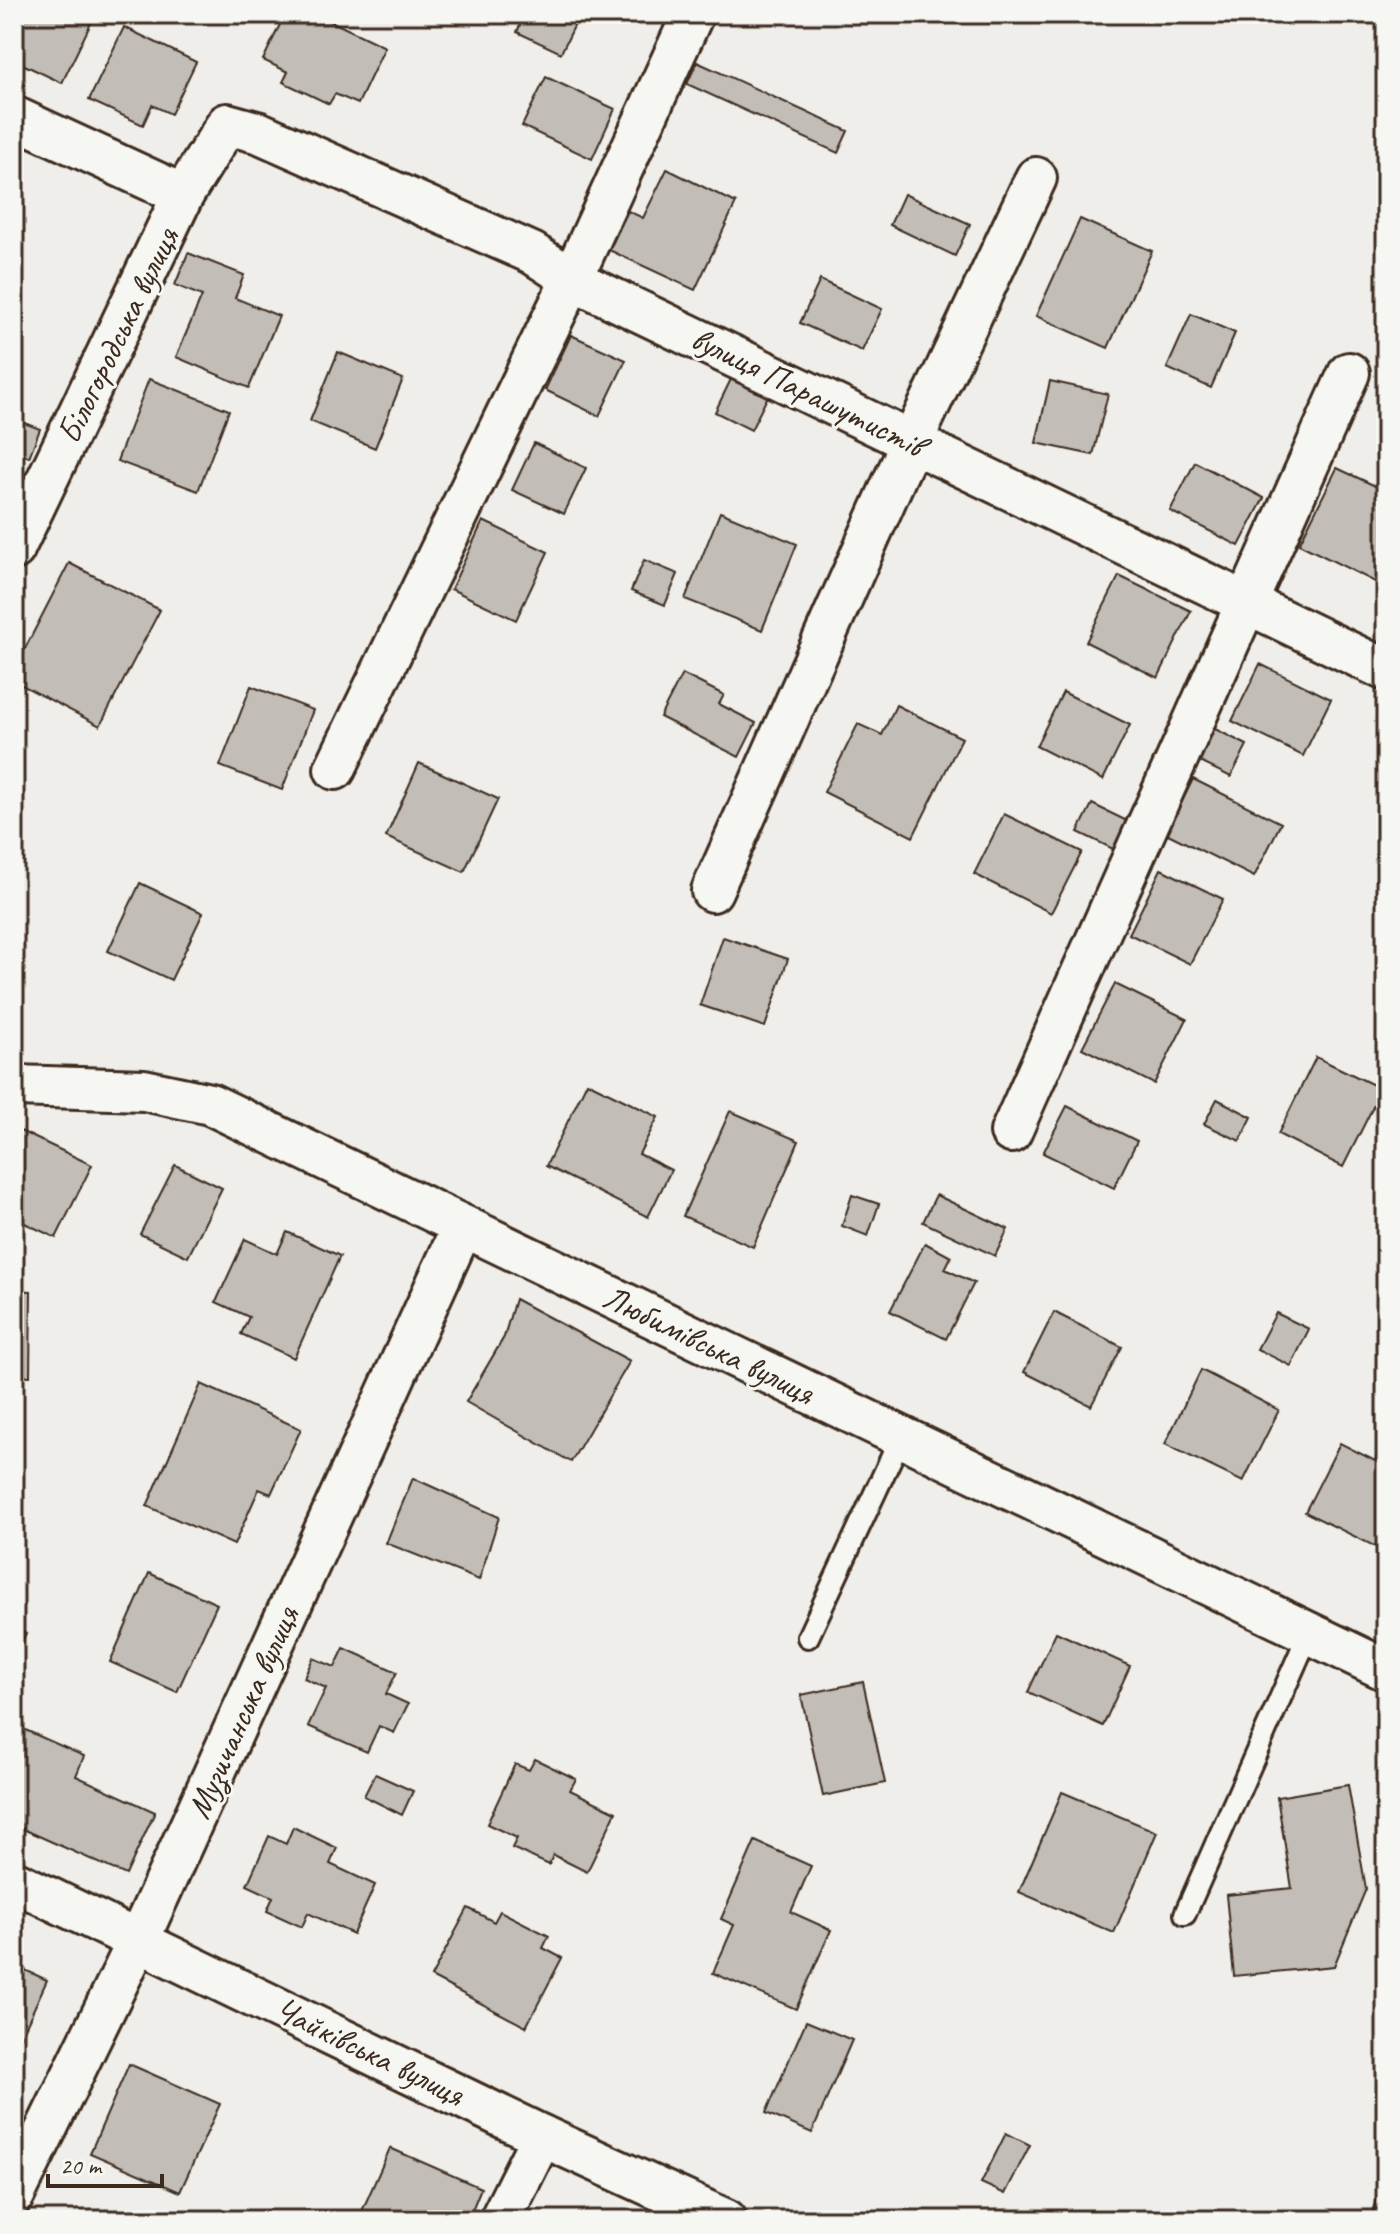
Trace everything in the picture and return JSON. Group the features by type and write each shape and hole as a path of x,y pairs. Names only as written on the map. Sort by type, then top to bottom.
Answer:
{"street":[{"path":"335,769 572,279 693,14"},
{"path":"14,117 183,195"},
{"name":"вулиця Парашутистів","path":"227,124 260,133 517,246 572,279 1386,670"},
{"name":"Білогородська вулиця","path":"14,549 183,195 227,124"},
{"path":"712,891 912,441 1036,178"},
{"path":"1011,1132 1349,373"},
{"name":"Любимівська вулиця","path":"14,1086 144,1090 210,1104 1386,1670"},
{"name":"Музичанська вулиця","path":"14,2195 139,1939 463,1226"},
{"name":"Чайківська вулиця","path":"14,1881 542,2136 726,2220"},
{"path":"500,2220 542,2136"}],"lane":[{"path":"808,1637 901,1437"},
{"path":"1185,1914 1309,1633"}],"building":[{"path":"14,14 76,14 92,21 62,83 14,60"},
{"path":"285,14 316,14 385,47 358,104 335,94 329,104 283,82 288,72 263,60"},
{"path":"525,14 579,16 561,53 517,32"},
{"path":"124,27 196,62 171,114 152,105 143,125 89,100"},
{"path":"697,62 848,131 838,153 687,84"},
{"path":"546,77 615,109 592,159 522,126"},
{"path":"667,169 736,203 695,290 609,250 628,211 643,218"},
{"path":"904,194 970,224 955,256 890,225"},
{"path":"1080,219 1152,251 1108,348 1036,316"},
{"path":"188,253 244,275 235,298 279,316 249,388 176,357 202,296 175,285"},
{"path":"820,280 882,309 862,351 800,323"},
{"path":"1191,314 1235,333 1211,388 1167,368"},
{"path":"571,335 626,360 599,416 545,390"},
{"path":"338,352 403,379 375,448 310,421"},
{"path":"732,377 769,394 751,430 715,412"},
{"path":"149,379 229,410 198,491 117,461"},
{"path":"1050,381 1108,394 1093,455 1036,443"},
{"path":"14,419 40,429 29,457 14,451"},
{"path":"534,443 586,468 564,514 512,490"},
{"path":"1195,462 1264,498 1239,546 1170,511"},
{"path":"1337,468 1386,491 1386,560 1375,582 1299,544"},
{"path":"720,512 797,544 762,630 685,599"},
{"path":"483,521 548,552 516,620 451,589"},
{"path":"644,560 678,574 665,605 631,591"},
{"path":"69,563 160,610 100,726 14,681 14,670"},
{"path":"1119,576 1191,611 1158,678 1086,642"},
{"path":"1260,664 1331,699 1303,756 1232,721"},
{"path":"682,674 724,695 719,704 756,723 739,757 660,717"},
{"path":"251,686 313,710 282,790 220,766"},
{"path":"1063,692 1130,725 1103,780 1036,746"},
{"path":"896,705 962,738 913,837 824,792 858,724 882,735"},
{"path":"1209,726 1247,745 1231,777 1194,759"},
{"path":"419,763 498,799 464,872 386,837"},
{"path":"1193,779 1281,823 1254,877 1166,833"},
{"path":"1092,804 1127,821 1113,849 1078,832"},
{"path":"1004,814 1082,852 1051,913 974,874"},
{"path":"1161,869 1223,899 1190,964 1129,934"},
{"path":"140,883 203,913 171,980 108,951"},
{"path":"723,937 788,959 765,1027 700,1005"},
{"path":"1115,984 1187,1019 1154,1084 1082,1048"},
{"path":"1316,1057 1382,1089 1343,1167 1278,1134"},
{"path":"587,1082 658,1117 639,1154 671,1170 648,1217 546,1166"},
{"path":"1217,1099 1252,1117 1240,1141 1204,1124"},
{"path":"1067,1106 1137,1141 1114,1188 1043,1153"},
{"path":"730,1111 799,1141 753,1247 683,1216"},
{"path":"14,1128 92,1165 56,1238 14,1218"},
{"path":"175,1165 222,1188 188,1257 140,1234"},
{"path":"852,1195 879,1204 868,1236 842,1226"},
{"path":"936,1195 1008,1229 995,1256 923,1222"},
{"path":"287,1232 340,1256 294,1358 241,1334 249,1317 216,1302 245,1239 277,1254"},
{"path":"925,1243 951,1257 945,1269 974,1283 946,1339 890,1311"},
{"path":"14,1290 31,1291 30,1376 14,1375"},
{"path":"515,1299 630,1361 571,1462 466,1402 504,1337"},
{"path":"1054,1312 1122,1347 1091,1406 1024,1372"},
{"path":"1276,1313 1309,1329 1291,1366 1257,1349"},
{"path":"1201,1370 1279,1410 1243,1482 1165,1444"},
{"path":"201,1384 301,1429 271,1494 259,1489 234,1545 147,1506"},
{"path":"1386,1440 1386,1526 1376,1547 1305,1512 1340,1443 1375,1461"},
{"path":"413,1478 499,1517 479,1580 386,1543"},
{"path":"149,1573 217,1604 177,1692 110,1662"},
{"path":"14,1628 26,1633 14,1660"},
{"path":"1056,1632 1130,1666 1103,1726 1028,1692"},
{"path":"344,1648 397,1672 386,1694 408,1704 394,1733 379,1726 367,1752 308,1726 326,1688 304,1678 313,1658 335,1667"},
{"path":"863,1682 885,1783 823,1796 801,1695"},
{"path":"14,1725 84,1756 76,1776 155,1812 126,1875 14,1825"},
{"path":"535,1759 576,1779 570,1790 616,1812 587,1872 553,1855 549,1865 512,1848 517,1838 487,1824 515,1764 529,1770"},
{"path":"375,1774 413,1791 402,1815 364,1796"},
{"path":"1348,1785 1366,1889 1334,1966 1234,1976 1226,1895 1292,1888 1277,1797"},
{"path":"1062,1792 1157,1832 1114,1933 1019,1892"},
{"path":"293,1827 337,1848 330,1864 375,1885 353,1934 308,1913 302,1927 267,1911 273,1897 247,1885 269,1836 286,1844"},
{"path":"755,1841 811,1866 791,1912 831,1930 796,2009 713,1973 734,1925 721,1919"},
{"path":"468,1908 494,1922 500,1911 549,1936 543,1948 562,1958 526,2027 431,1977"},
{"path":"14,1965 47,1980 14,2052"},
{"path":"806,2021 852,2040 812,2133 766,2113"},
{"path":"129,2064 220,2104 180,2192 90,2153"},
{"path":"1006,2133 1030,2145 1005,2194 981,2183"},
{"path":"390,2148 481,2188 468,2220 437,2217 435,2220 358,2220"},
{"path":"1384,2181 1386,2220 1370,2220"}]}
